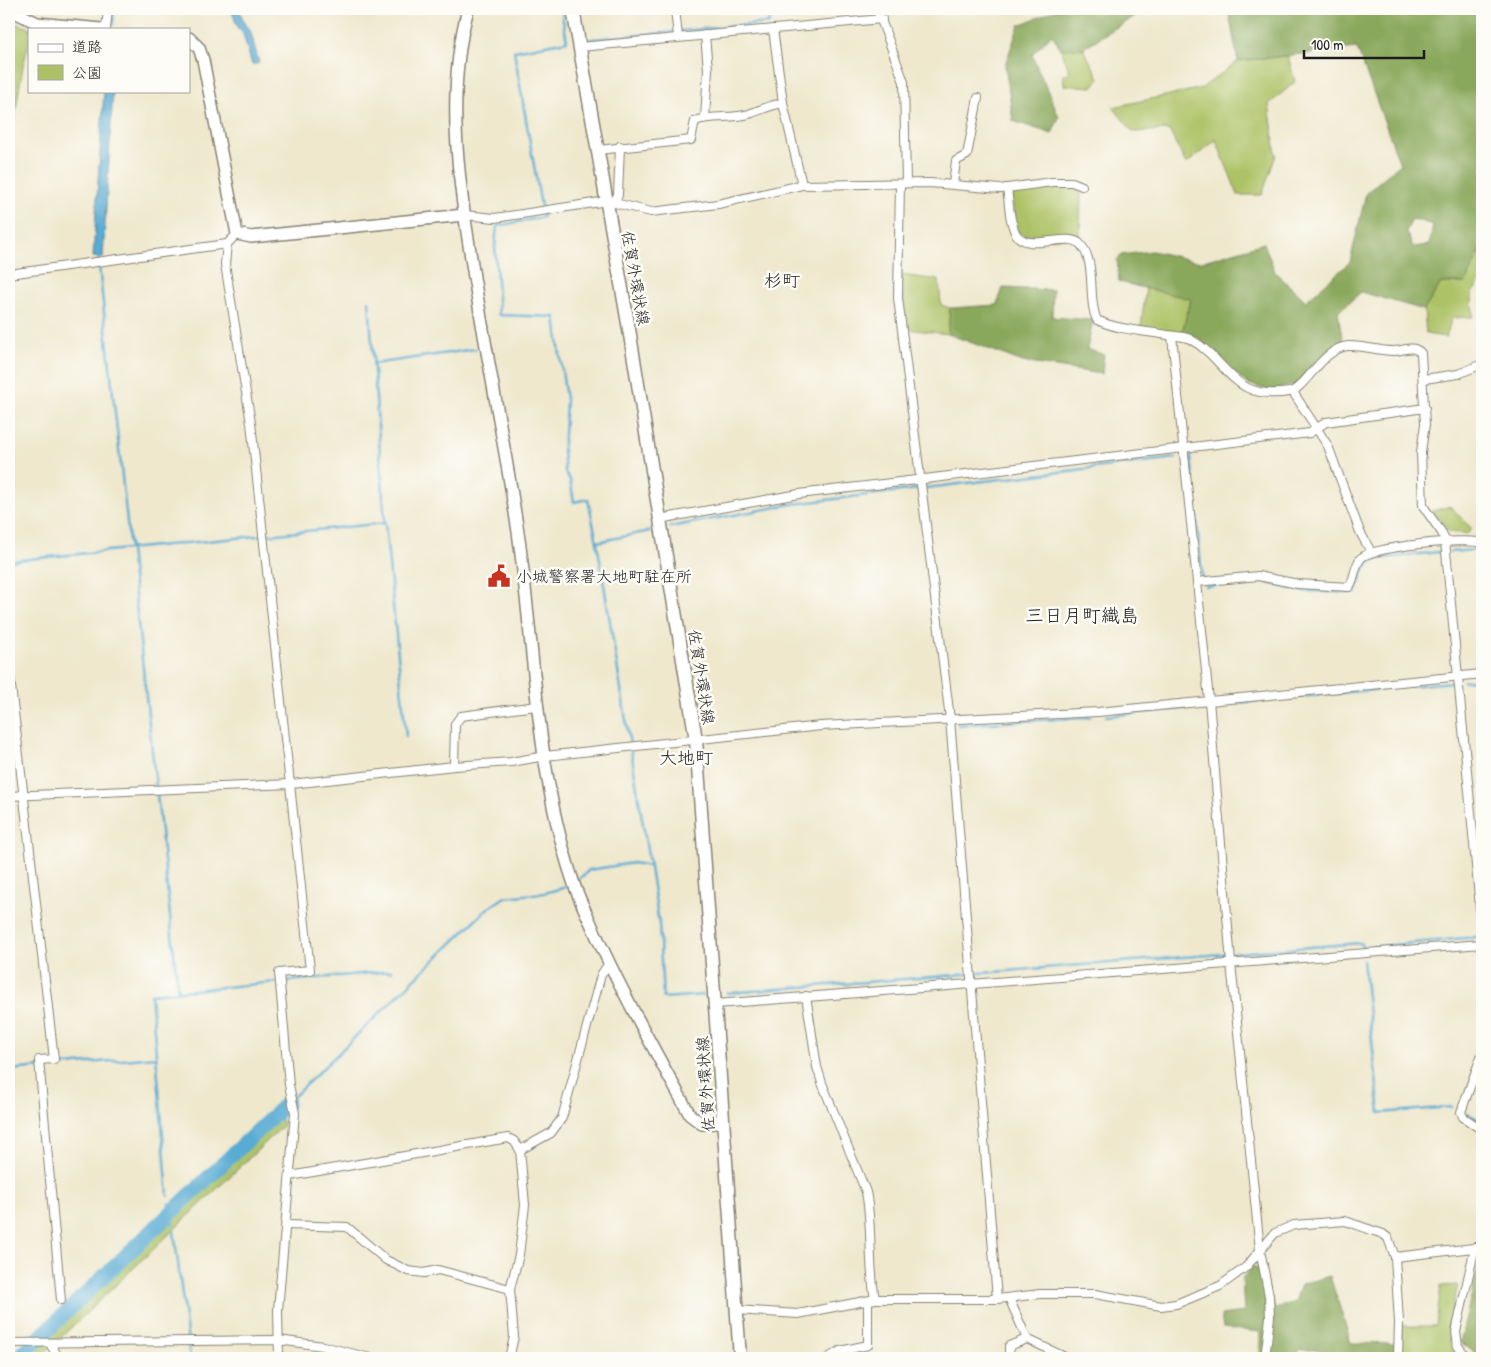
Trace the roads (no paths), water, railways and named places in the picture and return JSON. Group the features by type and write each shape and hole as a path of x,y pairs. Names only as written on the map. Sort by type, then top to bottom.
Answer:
{"main road":[{"name":"佐賀外環状線","path":"573,9 598,150 610,201 659,519 696,740 740,1357"}],"street":[{"path":"9,9 26,13 50,25 88,28"},
{"path":"106,28 108,9"},
{"path":"468,9 457,69 455,110 457,161 464,215 518,536 536,706 562,845 574,884 609,963 690,1115 702,1124 714,1123 723,1118"},
{"path":"675,9 678,37"},
{"path":"877,9 904,82 906,94 898,298 950,719 997,1299"},
{"path":"580,47 882,19"},
{"path":"773,29 783,103 802,185"},
{"path":"705,35 708,70 705,118"},
{"path":"190,39 199,48 204,60 237,234"},
{"path":"953,184 956,161 967,155 978,98"},
{"path":"598,150 620,146 691,140 695,121 705,118 749,114 766,106 783,103"},
{"path":"237,234 251,237 464,215 495,218 610,201 618,195 620,146"},
{"path":"610,201 651,212 718,204 802,185 953,184 1007,188 1052,182 1072,182 1082,186"},
{"path":"1007,188 1014,229 1017,236 1024,241 1032,242 1072,241 1080,243 1085,250 1092,287 1094,314 1098,320 1126,328 1188,338 1203,348 1227,374 1255,391 1269,395 1293,392 1330,354 1347,346 1395,351 1417,348 1423,358 1424,379 1425,424 1420,452 1423,506 1445,541 1482,928"},
{"path":"9,274 227,244 237,234"},
{"path":"227,244 226,264 251,423 310,970 279,973 289,1085 295,1113 278,1358"},
{"path":"1482,299 1480,304 1482,308"},
{"path":"1172,336 1209,700 1231,963 1260,1250 1269,1296 1270,1317 1265,1358"},
{"path":"1424,379 1458,374 1482,364"},
{"path":"1293,392 1328,446 1360,532 1371,552"},
{"path":"659,519 799,494 1310,433 1326,422 1425,408"},
{"path":"1197,582 1258,576 1298,584 1349,587 1360,559 1371,552 1445,541 1470,540 1482,543"},
{"path":"9,669 54,1058 39,1060 39,1068 60,1300"},
{"path":"9,796 291,784 454,766 511,762 544,756 821,726 1098,712 1482,674"},
{"path":"454,766 455,724 461,716 536,706"},
{"path":"716,1004 1482,944"},
{"path":"520,1150 551,1133 562,1118 601,975 609,963"},
{"path":"806,996 822,1084 866,1192 870,1210 872,1257 868,1345 840,1352 828,1358"},
{"path":"1482,1054 1461,1112 1463,1117 1482,1130"},
{"path":"290,1176 508,1138 514,1141 520,1150 525,1205 524,1226 510,1290 514,1337 509,1358"},
{"path":"737,1310 798,1314 871,1300 997,1299 1040,1294 1095,1294 1148,1305 1176,1304 1220,1286 1235,1277 1275,1233 1294,1225 1344,1221 1383,1234 1388,1238 1395,1257 1399,1322 1398,1358"},
{"path":"286,1225 347,1226 386,1260 408,1271 424,1273 438,1270 510,1290"},
{"path":"1395,1257 1479,1247 1456,1332 1458,1346 1467,1358"},
{"path":"1009,1298 1027,1339 1067,1358"},
{"path":"1009,1358 1008,1346 1027,1339"},
{"path":"12,1343 278,1340 323,1346 370,1358"},
{"path":"50,1344 59,1358"},
{"path":"721,1358 740,1357"}],"water":[{"path":"231,9 239,9 245,25 250,29 259,63 252,65 243,34 238,29"},
{"path":"104,92 113,92 103,258 93,257"}],"waterway":[{"path":"113,24 114,9"},
{"path":"561,9 567,41 514,51 543,217 497,226 495,246 499,315 555,317 566,400 563,451 565,472 570,480 574,502 588,499 597,542 659,923 663,998 704,995"},
{"path":"680,31 769,23 768,9"},
{"path":"591,39 674,32"},
{"path":"98,257 156,787"},
{"path":"369,301 385,523 406,736"},
{"path":"373,364 476,349"},
{"path":"1191,456 1202,577"},
{"path":"670,527 793,504 1176,458"},
{"path":"9,561 385,523"},
{"path":"597,542 650,531"},
{"path":"1450,552 1475,550 1482,553"},
{"path":"1206,586 1260,581 1301,591 1356,593 1365,566 1375,559 1439,552"},
{"path":"1463,681 1482,679"},
{"path":"1217,705 1452,682"},
{"path":"1106,716 1200,707"},
{"path":"958,725 1090,717"},
{"path":"157,794 178,991"},
{"path":"577,881 589,870 633,863 650,866"},
{"path":"287,1103 487,909 505,897 544,893 570,886"},
{"path":"727,993 1361,943 1362,948 1476,937"},
{"path":"1363,961 1380,1113 1452,1107"},
{"path":"168,1196 151,994 392,971"},
{"path":"9,1070 156,1057"},
{"path":"18,1358 287,1103"},
{"path":"1467,1114 1482,1121"},
{"path":"169,1203 173,1224"},
{"path":"174,1231 190,1358"}],"place":[{"name":"小城警察署大地町駐在所","path":"499,576"}],"district":[{"name":"杉町","path":"782,280"},
{"name":"三日月町織島","path":"1082,615"},
{"name":"大地町","path":"686,757"}]}
